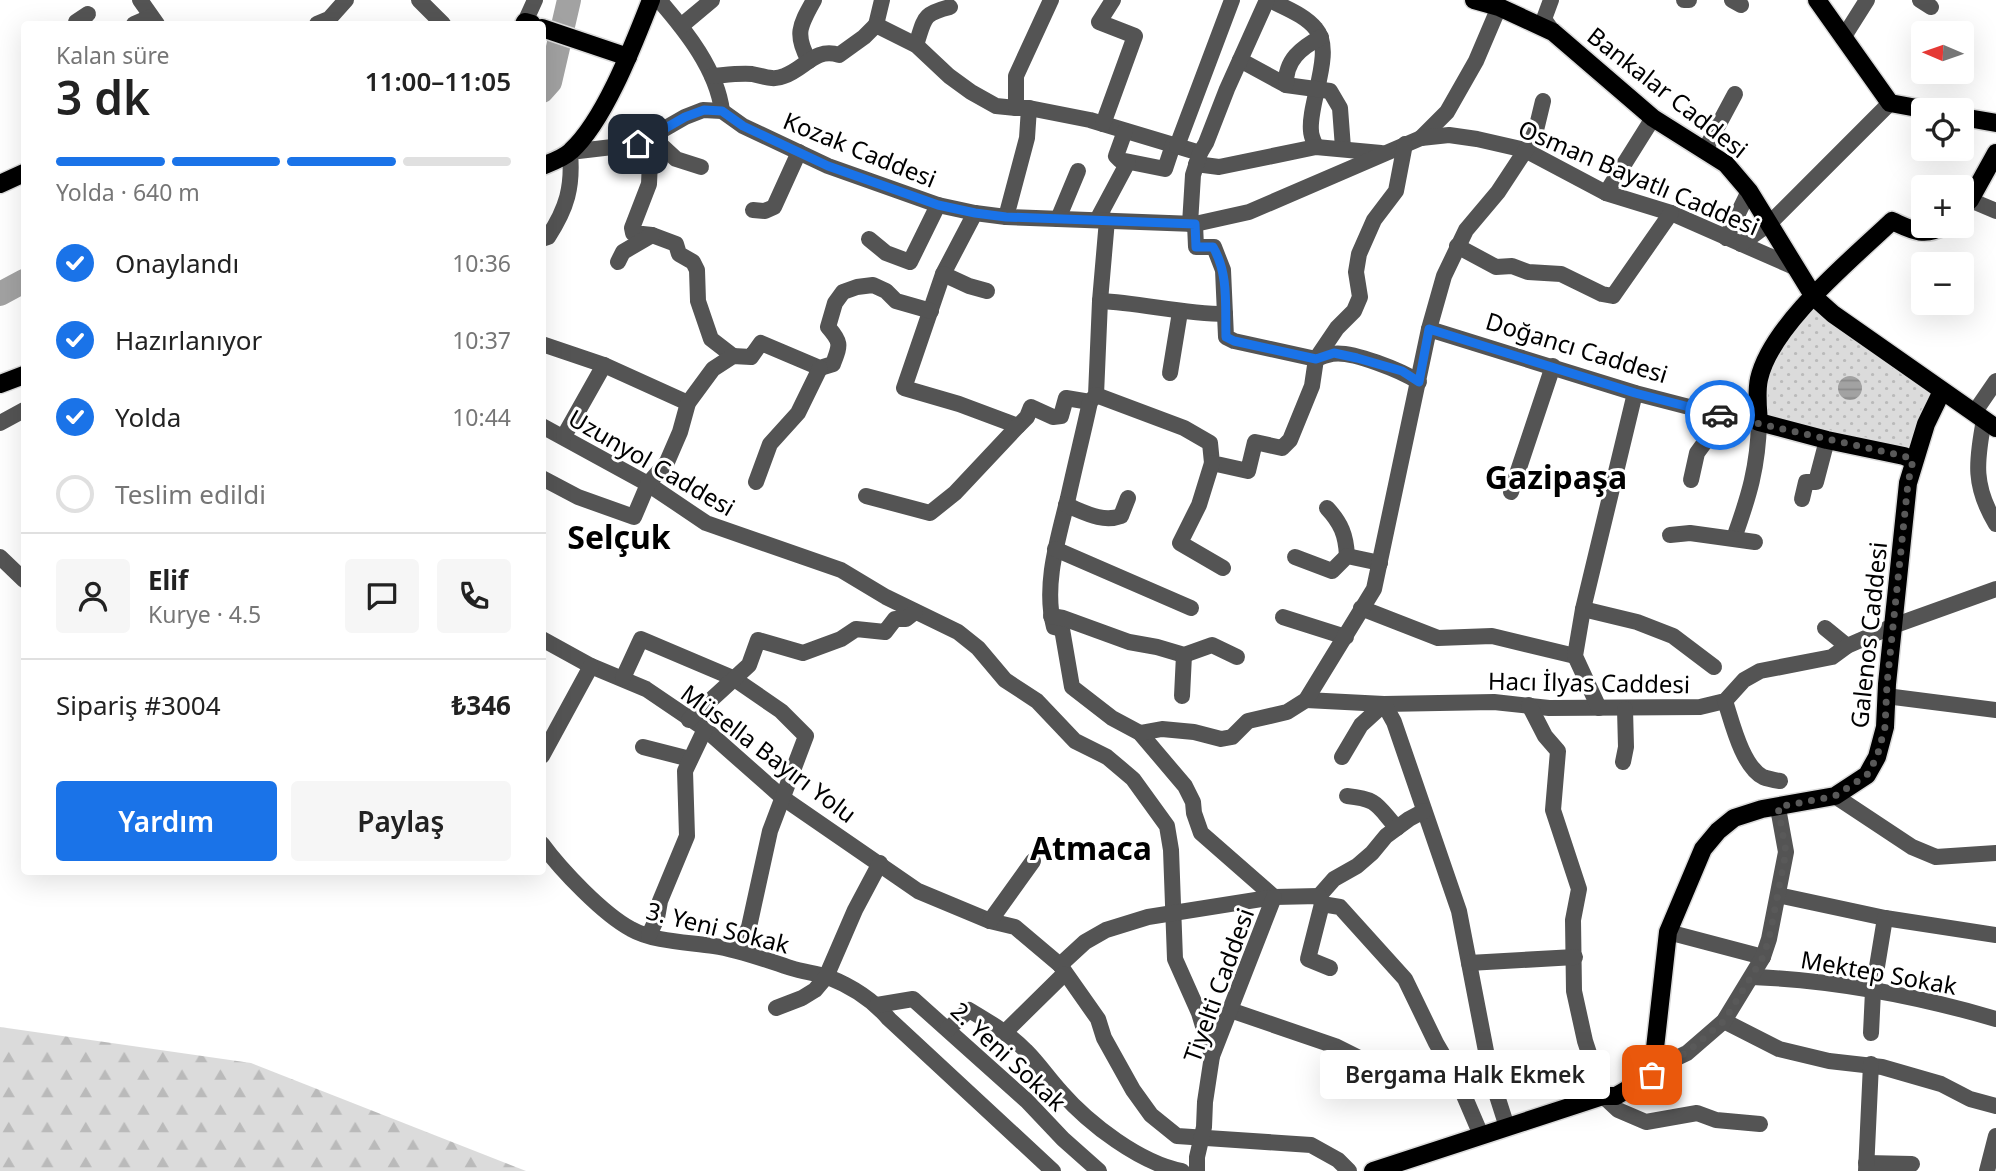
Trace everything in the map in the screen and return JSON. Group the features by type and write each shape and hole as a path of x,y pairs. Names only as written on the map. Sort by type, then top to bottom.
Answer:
{"main road":[{"path":"546,164 570,152 589,131 628,57 651,0"},
{"name":"Bankalar Caddesi","path":"1474,0 1499,7 1553,32 1653,118 1726,164 1749,191 1814,297 1833,314 1984,420"},
{"path":"1817,0 1890,103 1911,107"},
{"path":"546,30 628,57"},
{"path":"1974,119 1996,123"},
{"path":"1974,190 1996,153"},
{"path":"0,184 21,174"},
{"path":"1759,422 1758,382 1762,368 1785,327 1892,220 1911,229"},
{"path":"0,384 21,376"},
{"name":"Galenos Caddesi","path":"1652,1075 1668,932 1703,849 1718,831 1734,818 1762,809 1835,796 1867,775 1877,757 1885,727 1908,483 1926,424 1950,396"},
{"name":"Doğancı Caddesi","path":"1759,422 1913,460"},
{"path":"1373,1171 1603,1096 1616,1096 1652,1075"}],"street":[{"path":"140,0 154,21"},
{"path":"324,21 346,0"},
{"path":"419,0 440,21"},
{"path":"532,21 535,0"},
{"path":"546,238 556,225 566,201 572,179 570,152 638,144 685,117 704,110 722,111 712,76 681,26 659,0"},
{"path":"681,26 712,0"},
{"path":"809,61 800,40 800,27 814,0"},
{"path":"712,76 753,74 762,78 776,78 785,76 819,53 839,55 876,24 882,0"},
{"path":"1006,217 1027,138 1016,76 1051,0"},
{"path":"1103,124 1135,36 1099,22 1112,0"},
{"path":"1164,169 1232,0"},
{"path":"1316,147 1311,131 1323,67 1321,37 1316,28 1302,17 1268,0 1196,164 1192,224 1196,247 1213,247 1218,255 1225,291 1226,337 1316,359 1334,353 1357,358 1402,371 1419,382"},
{"path":"1551,0 1544,19 1553,32"},
{"path":"1843,38 1867,0"},
{"path":"916,45 924,19 931,12 950,7"},
{"path":"1421,138 1447,112 1476,61 1499,7"},
{"path":"876,24 916,45 949,76 996,106 1023,108 1103,124 1175,146 1196,164"},
{"path":"1286,85 1289,65 1298,51 1321,37"},
{"path":"1240,60 1286,85 1331,91 1340,107 1343,148"},
{"path":"1705,150 1735,94"},
{"path":"1140,733 1162,729 1221,738 1232,737 1248,721 1287,712 1306,700 1374,589 1429,329 1444,276 1466,230 1498,192 1525,150 1536,130 1544,101"},
{"path":"1734,241 1770,223 1890,103"},
{"name":"Kozak Caddesi","path":"722,111 743,126 828,166 938,205 1006,217 1192,224 1249,212 1421,138"},
{"path":"1605,193 1653,118"},
{"path":"1125,131 1116,156 1120,160 1164,169 1196,164 1219,167 1316,147 1383,153"},
{"name":"Osman Bayatlı Caddesi","path":"1421,138 1450,135 1525,150 1605,193 1671,213 1794,267"},
{"path":"651,136 676,159 701,167"},
{"path":"651,136 649,184 632,228 633,233 652,235 676,244 679,254 693,262 699,281 698,301 711,340 733,356 751,357 761,343 820,368 833,364 839,346 838,338 828,327 835,303 843,292 873,285 886,291 896,301 931,311"},
{"path":"1212,463 1248,471 1255,443 1282,449 1290,440 1312,386 1316,359 1337,328 1354,311 1360,297 1356,272 1359,254 1374,220 1396,191 1405,144"},
{"path":"753,210 765,211 774,207 799,152"},
{"path":"1128,162 1102,220 1093,399 1055,549 1051,616 1054,627 1062,629 1072,687 1112,718 1140,733 1185,786 1193,802 1201,833 1274,897"},
{"path":"1058,219 1078,171"},
{"path":"1734,241 1749,191"},
{"path":"869,239 886,253 910,262 938,205"},
{"path":"1974,206 1996,211"},
{"path":"975,213 943,274 904,388 959,404 1018,426"},
{"path":"1457,246 1496,267 1512,266 1528,272 1560,274 1602,294 1613,296 1671,213"},
{"path":"618,262 623,253 652,235"},
{"path":"943,274 987,291"},
{"path":"1100,301 1123,302 1180,312 1225,314"},
{"path":"1170,373 1180,312"},
{"name":"Doğancı Caddesi","path":"1429,329 1635,393 1724,416 1759,422"},
{"path":"546,345 604,365 688,403"},
{"path":"546,480 578,497 634,517 648,484 667,462 680,432 688,403 713,369 733,356"},
{"path":"564,436 604,365"},
{"path":"1511,492 1553,366"},
{"path":"756,482 770,444 798,413 820,368"},
{"path":"1996,382 1984,420 1977,458 1978,476 1986,507 1996,524"},
{"path":"1599,708 1575,656 1583,609 1635,393"},
{"path":"866,496 930,513 955,493 1027,417 1031,407 1053,417 1061,416 1066,398 1093,399 1184,428 1210,443 1212,463 1199,505 1180,543 1223,568"},
{"path":"0,423 21,412"},
{"path":"1691,480 1698,453 1724,416"},
{"path":"1734,538 1752,490 1759,453 1759,422"},
{"name":"Uzunyol Caddesi","path":"546,428 648,484 706,523 841,570 958,632 978,648 1006,680 1037,701 1075,741 1107,757 1133,779 1167,826"},
{"path":"1802,499 1806,482 1816,482 1827,440"},
{"path":"1066,505 1103,519 1113,519 1121,516 1128,498"},
{"path":"1327,508 1340,522 1347,556"},
{"path":"1670,535 1690,533 1755,542"},
{"path":"1055,549 1191,608"},
{"path":"1347,556 1380,563"},
{"path":"1295,557 1332,571 1347,556"},
{"path":"0,557 21,577"},
{"name":"Hacı İlyas Caddesi","path":"1306,700 1384,704 1494,702 1549,708 1700,707 1725,701 1744,680 1760,671 1832,657 1847,646 1893,626 1996,589"},
{"path":"1361,608 1438,638 1492,636 1575,656"},
{"path":"1583,609 1637,622 1673,636 1714,667"},
{"path":"690,720 749,665 758,640 803,653 841,639 856,629 885,632 895,619 906,619 915,611"},
{"path":"1051,616 1129,642 1184,655 1212,645 1237,657"},
{"path":"1283,617 1346,637"},
{"path":"1825,628 1847,646"},
{"path":"623,678 641,639 733,678 781,711 806,736 769,831 749,927 738,950"},
{"name":"Müsella Bayırı Yolu","path":"546,641 591,666 646,689 705,729 783,798 918,891 990,921 1015,927 1062,969 1098,1019 1104,1038 1119,1066 1151,1115 1177,1136 1311,1145 1338,1160 1349,1171"},
{"path":"1182,696 1184,655"},
{"path":"546,749 591,666"},
{"path":"1886,696 1996,710"},
{"path":"1725,701 1742,751 1756,772 1765,778 1780,781"},
{"path":"1342,757 1361,725 1384,704 1394,722 1459,911 1491,1077 1507,1127"},
{"path":"1530,705 1545,736 1558,751 1553,810 1579,890 1573,920 1574,991 1585,1041 1603,1096 1618,1110 1646,1122 1697,1112 1716,1120 1760,1124"},
{"path":"1623,762 1626,747 1625,709"},
{"path":"649,936 687,836 685,771 705,729"},
{"path":"643,747 690,760"},
{"path":"1347,796 1365,798 1379,804 1397,828"},
{"path":"1835,796 1912,847 1936,857 1996,853"},
{"path":"1652,1075 1666,1063 1686,1053 1724,1021 1763,957 1786,852 1786,806"},
{"path":"1330,968 1308,958 1320,900 1334,879 1357,866 1386,836 1424,811"},
{"path":"1194,813 1167,826 1171,850 1175,959 1199,1013 1212,1056"},
{"name":"3. Yeni Sokak","path":"546,849 573,880 632,930 649,936 738,950 795,970 826,977 847,986 877,1005 1052,1171"},
{"path":"990,921 1033,861"},
{"path":"776,1007 802,998 826,977 855,910 880,863"},
{"path":"1778,895 1885,918 1996,935"},
{"path":"1004,1033 1085,942 1107,929 1148,918 1274,897 1320,900 1340,907 1364,937 1405,979 1457,1079 1481,1135"},
{"name":"Tiyelti Caddesi","path":"1197,1171 1212,1056 1274,897"},
{"path":"1871,1033 1873,990 1885,918"},
{"path":"1668,932 1763,957"},
{"path":"1469,963 1575,957"},
{"name":"Mektep Sokak","path":"1752,977 1787,978 1873,990 1951,1006 1996,1019"},
{"name":"2. Yeni Sokak","path":"877,1005 913,999 1027,1101 1063,1139 1099,1171"},
{"path":"948,1029 969,1010 1025,1049 1063,1094 1098,1127 1167,1168 1182,1171"},
{"path":"1230,1010 1324,1042 1357,1057"},
{"path":"1724,1021 1779,1049 1829,1061 1871,1064 1941,1084 1970,1098 1996,1106"},
{"path":"1871,1064 1866,1167 1912,1164"},
{"path":"1987,1171 1996,1136"}],"green space":[{"path":"1814,297 1942,391 1913,460 1759,422 1758,382"},
{"path":"0,1027 251,1063 526,1171 0,1171"}],"shaded area":[{"path":"1850,376 1861,383 1862,388 1855,399 1850,400 1839,393 1838,388 1845,377"}],"waterway":[{"path":"546,86 550,82 569,0"},
{"path":"0,294 21,283"}],"way so far":[{"path":"1652,1075 1666,1063 1686,1053 1724,1021 1763,957 1786,852 1778,807 1835,796 1867,775 1877,757 1885,727 1893,626 1908,483 1913,460 1720,415"}],"place":[{"name":"Bergama Halk Ekmek","path":"1652,1075"}],"district":[{"name":"Gazipaşa","path":"1556,476"},
{"name":"Selçuk","path":"619,536"},
{"name":"Atmaca","path":"1091,847"}],"route":[{"path":"638,144 685,117 704,110 722,111 743,126 828,166 938,205 1006,217 1195,224 1196,247 1213,247 1223,270 1226,337 1234,341 1316,359 1334,353 1357,358 1402,371 1419,382 1429,329 1450,333 1635,393 1720,415"}]}
